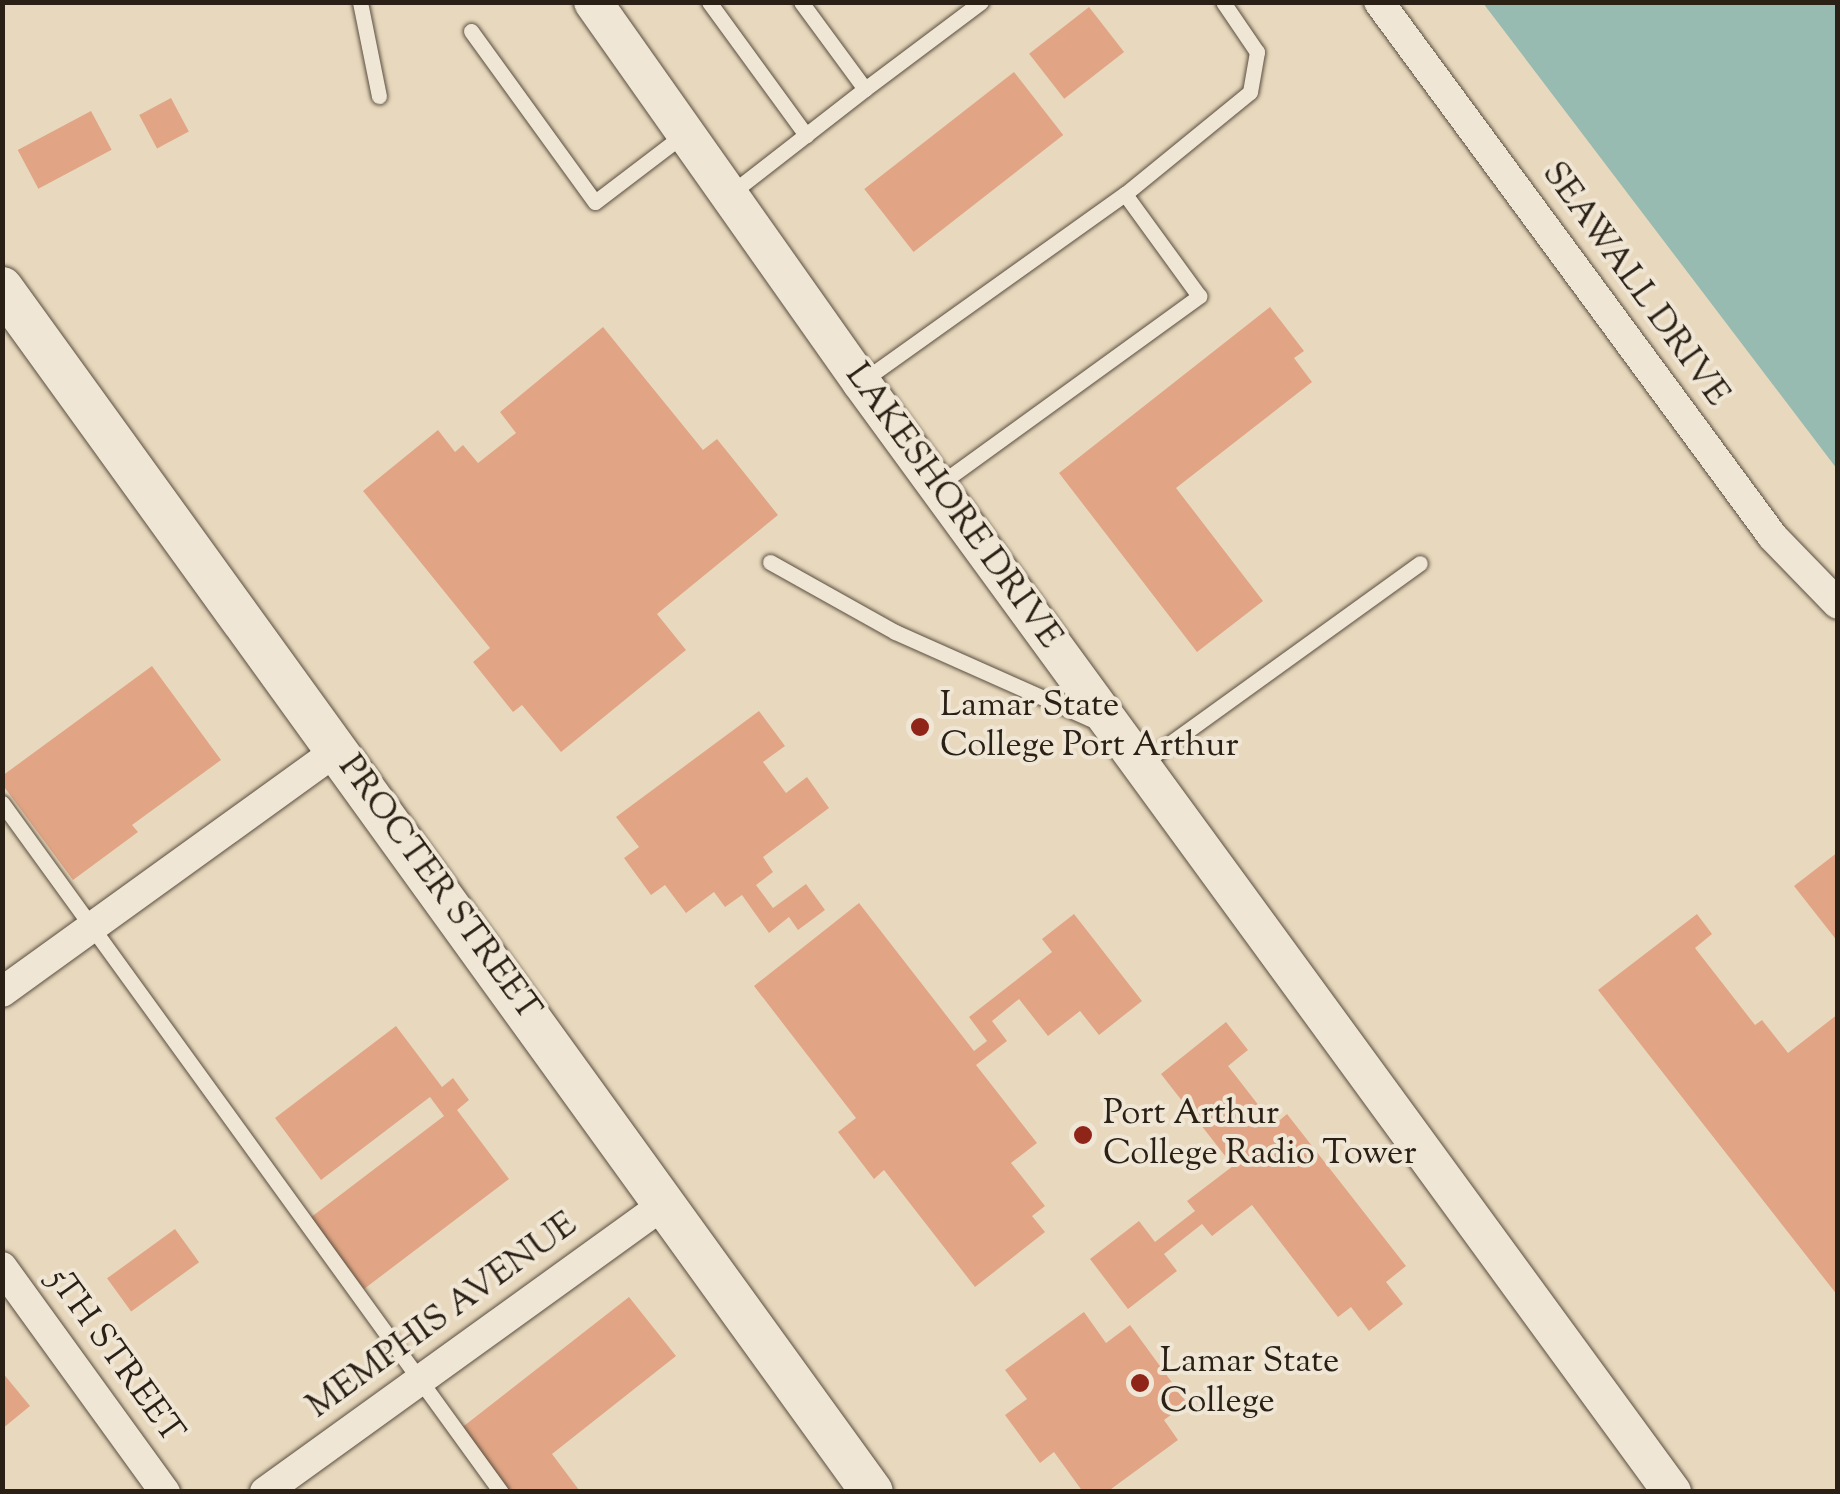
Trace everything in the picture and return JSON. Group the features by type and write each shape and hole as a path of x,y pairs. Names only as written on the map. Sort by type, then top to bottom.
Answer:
{"main road":[{"name":"PROCTER STREET","path":"3,289 872,1492"}],"street":[{"name":"LAKESHORE DRIVE","path":"593,2 682,135 1672,1492"},
{"name":"SEAWALL DRIVE","path":"1379,2 1773,537 1838,604"},
{"path":"2,992 337,750"},
{"name":"MEMPHIS AVENUE","path":"265,1492 665,1204"},
{"name":"5TH STREET","path":"2,1267 165,1492"}],"lane":[{"path":"360,2 379,96"},
{"path":"709,2 806,136"},
{"path":"801,2 866,90"},
{"path":"728,197 981,2"},
{"path":"861,382 1125,194 1250,92 1257,52 1223,2"},
{"path":"471,31 595,202 682,135"},
{"path":"937,486 1200,296 1125,194"},
{"path":"770,562 895,632 1114,729"},
{"path":"1140,766 1420,564"},
{"path":"2,802 501,1492"}],"water":[{"path":"1483,3 1837,3 1837,469"}],"building":[{"path":"1089,7 1124,52 1064,99 1029,54"},
{"path":"1014,72 1063,135 914,252 864,189"},
{"path":"171,98 189,132 157,148 139,115"},
{"path":"91,111 112,150 38,189 18,150"},
{"path":"1270,307 1304,351 1294,358 1312,382 1176,488 1263,601 1197,652 1059,473"},
{"path":"603,327 703,450 717,439 778,515 657,614 686,650 561,752 522,705 513,712 473,662 490,648 363,491 438,430 455,452 463,445 478,463 516,433 500,412"},
{"path":"152,666 221,760 132,825 138,832 73,880 2,784 2,776"},
{"path":"759,711 785,746 763,762 786,793 807,777 829,808 763,857 773,872 756,885 773,908 806,884 825,910 798,930 789,917 769,933 742,895 725,907 714,892 686,913 665,885 651,895 624,858 639,847 616,817"},
{"path":"1838,852 1838,942 1794,886"},
{"path":"859,903 974,1051 987,1041 969,1017 1052,952 1042,939 1074,914 1142,1001 1099,1035 1080,1011 1048,1036 1019,999 992,1021 1007,1041 976,1065 1037,1143 1011,1163 1045,1206 1032,1216 1045,1232 975,1287 884,1170 874,1179 838,1132 856,1118 754,986"},
{"path":"1697,914 1712,934 1695,948 1755,1025 1762,1020 1788,1053 1838,1014 1838,1296 1598,990"},
{"path":"1226,1022 1248,1050 1228,1066 1274,1125 1287,1114 1406,1266 1386,1282 1403,1304 1369,1331 1351,1307 1338,1317 1252,1205 1212,1236 1202,1224 1164,1254 1177,1271 1128,1309 1090,1259 1139,1221 1155,1242 1195,1211 1187,1201 1233,1166 1161,1074"},
{"path":"396,1026 442,1087 453,1078 469,1100 457,1110 509,1179 364,1289 310,1218 444,1116 430,1097 321,1180 275,1118"},
{"path":"175,1229 199,1262 131,1312 107,1278"},
{"path":"629,1297 676,1356 552,1454 579,1490 509,1492 460,1429"},
{"path":"1084,1312 1106,1343 1130,1325 1187,1403 1164,1420 1178,1440 1107,1492 1083,1492 1054,1452 1040,1463 1005,1415 1027,1399 1005,1370"},
{"path":"2,1372 30,1406 2,1429"}],"place":[{"name":"Lamar State College Port Arthur","path":"920,727"},
{"name":"Port Arthur College Radio Tower","path":"1083,1135"},
{"name":"Lamar State College","path":"1140,1383"}]}
